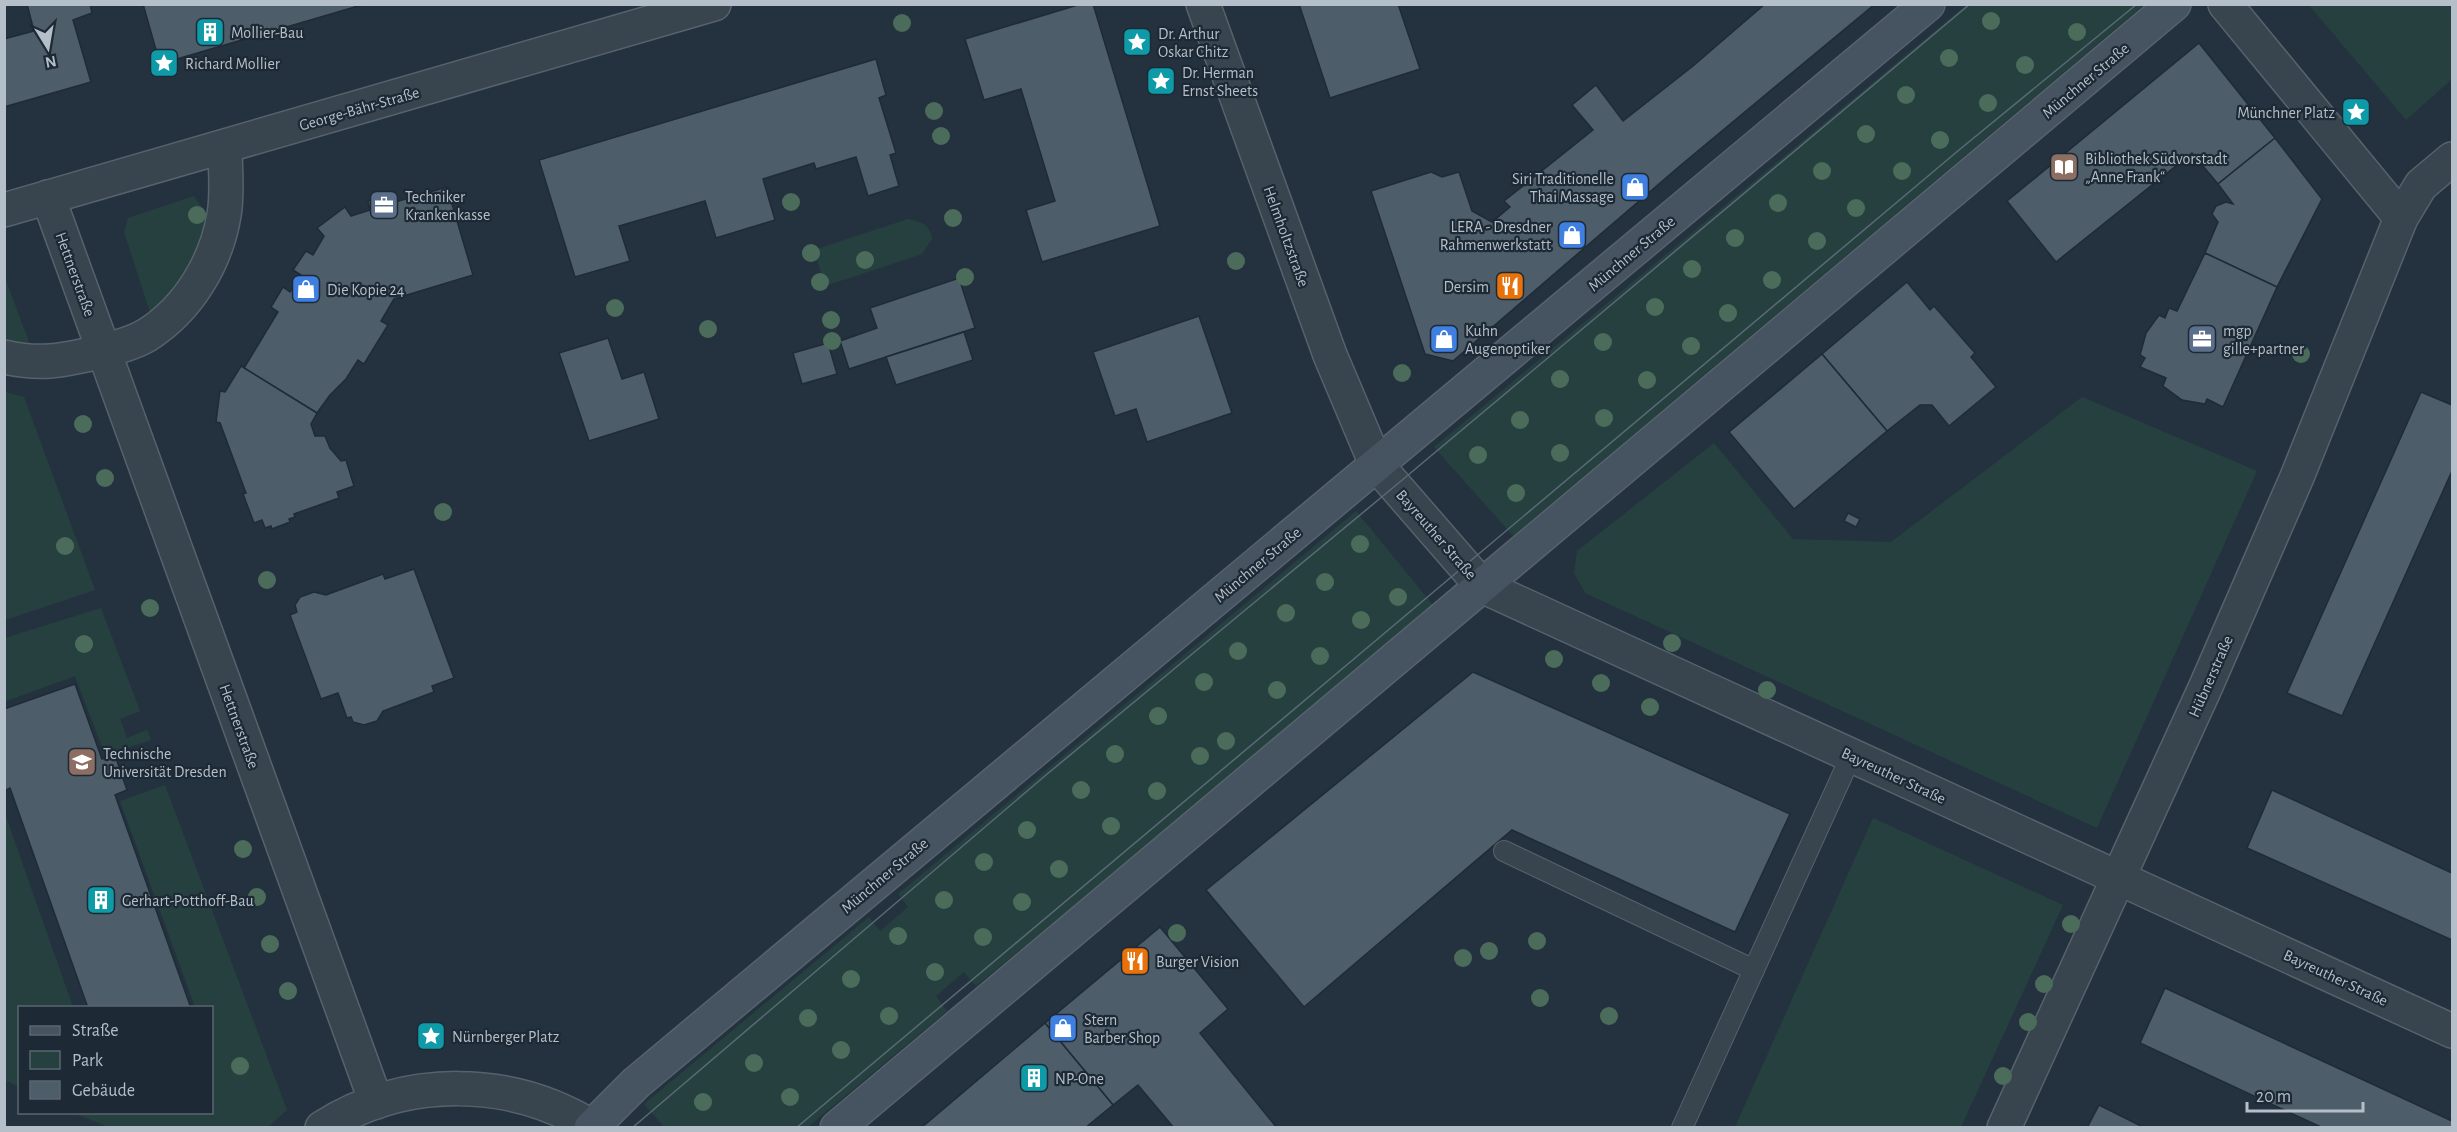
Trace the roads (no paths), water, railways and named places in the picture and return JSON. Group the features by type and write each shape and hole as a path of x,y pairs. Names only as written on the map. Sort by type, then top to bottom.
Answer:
{"street":[{"name":"George-Bähr-Straße","path":"4,210 714,4"},
{"name":"Helmholtzstraße","path":"1203,4 1330,356 1376,464"},
{"name":"Münchner Straße","path":"592,1127 636,1083 1928,4"},
{"name":"Münchner Straße","path":"837,1128 2174,4"},
{"path":"2225,4 2401,218 2421,185 2452,159"},
{"path":"4,357 44,363 104,351 146,336 167,320 186,301 200,280 215,248 225,214 225,147"},
{"name":"Hettnerstraße","path":"48,197 376,1102"},
{"name":"Hübnerstraße","path":"2004,1128 2206,686 2297,477 2401,218"},
{"name":"Bayreuther Straße","path":"1376,464 1482,586 2452,1031"},
{"path":"322,1128 376,1102 405,1093 436,1089 477,1088 539,1101 592,1127"}],"lane":[{"path":"1682,1128 1851,756"},
{"path":"1504,851 1754,970"}],"tram line":[{"path":"632,1128 1046,775 1970,4"},
{"path":"796,1128 1959,150 2137,4"}],"place":[{"name":"Mollier-Bau","path":"210,32"},
{"name":"Dr. Arthur Oskar Chitz","path":"1137,42"},
{"name":"Richard Mollier","path":"164,63"},
{"name":"Dr. Herman Ernst Sheets","path":"1161,81"},
{"name":"Münchner Platz","path":"2356,112"},
{"name":"Bibliothek Südvorstadt „Anne Frank“","path":"2064,167"},
{"name":"Siri Traditionelle Thai Massage","path":"1635,187"},
{"name":"Techniker Krankenkasse","path":"384,205"},
{"name":"LERA - Dresdner Rahmenwerkstatt","path":"1572,235"},
{"name":"Dersim","path":"1510,286"},
{"name":"Die Kopie 24","path":"306,289"},
{"name":"Kuhn Augenoptiker","path":"1444,339"},
{"name":"mgp gille+partner","path":"2202,339"},
{"name":"Technische Universität Dresden","path":"82,762"},
{"name":"Gerhart-Potthoff-Bau","path":"101,900"},
{"name":"Burger Vision","path":"1135,961"},
{"name":"Stern Barber Shop","path":"1063,1028"},
{"name":"Nürnberger Platz","path":"431,1036"},
{"name":"NP-One","path":"1034,1078"}]}
